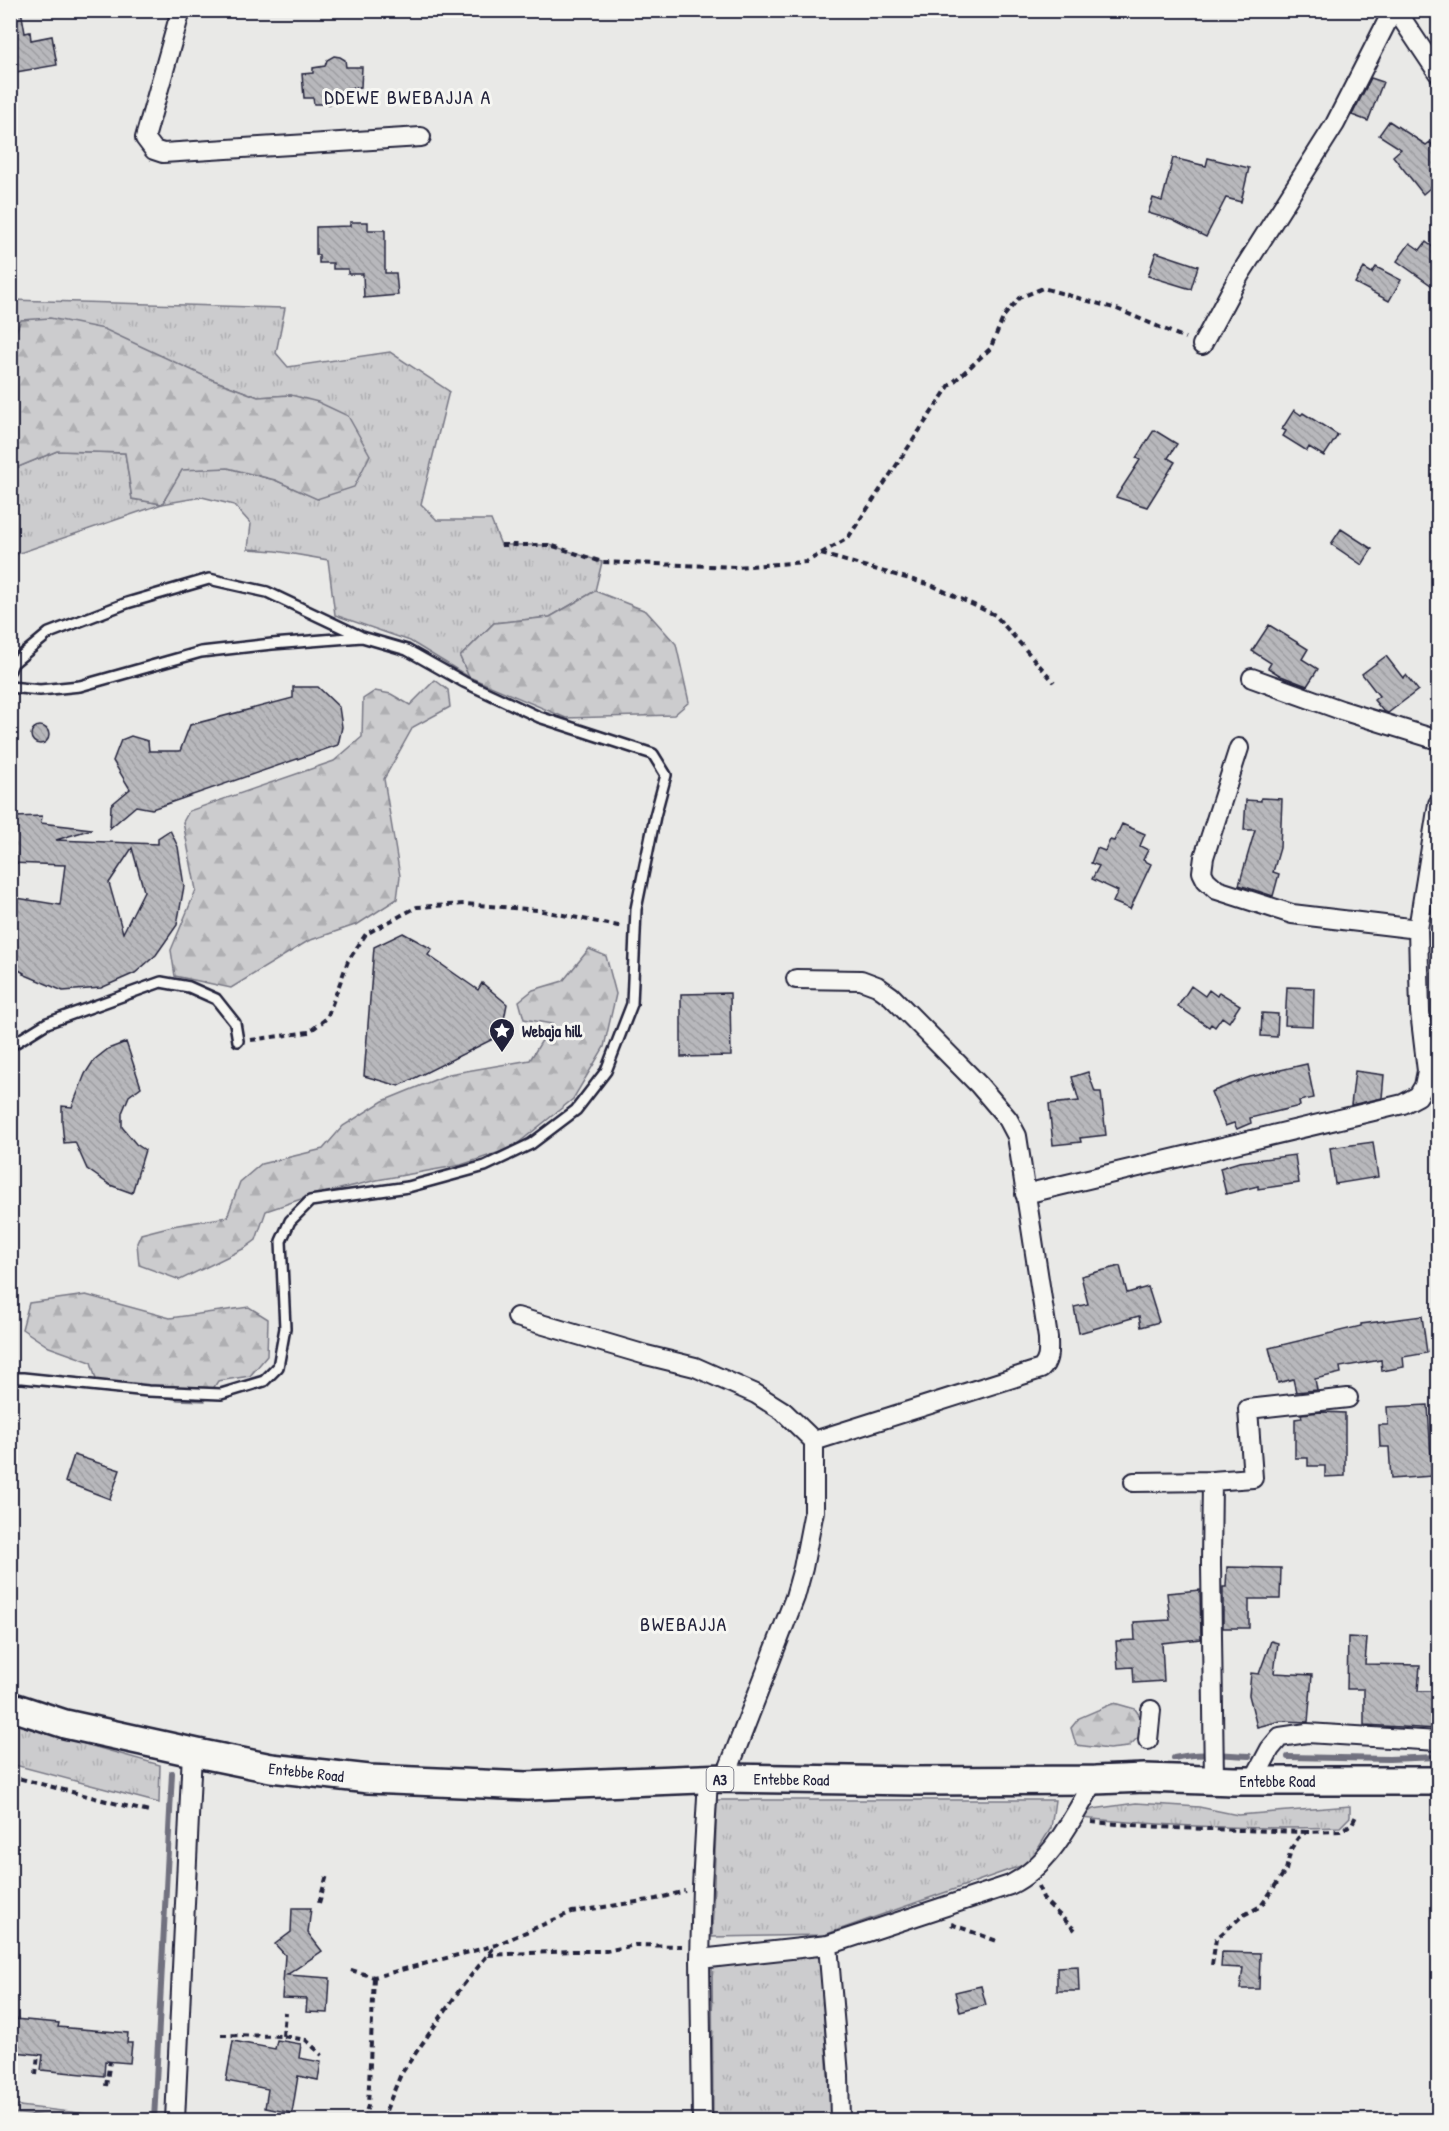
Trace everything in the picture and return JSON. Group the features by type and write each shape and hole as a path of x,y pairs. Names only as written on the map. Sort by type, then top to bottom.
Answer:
{"main road":[{"name":"Entebbe Road","path":"10,1706 65,1724 271,1768 392,1780 527,1786 717,1779 914,1781 1145,1778 1438,1781"}],"street":[{"path":"181,10 145,138 154,150 163,153 421,137"},
{"path":"1202,345 1245,266 1335,124 1394,10 1438,73"},
{"path":"1252,678 1341,710 1438,740"},
{"path":"1239,748 1204,857 1202,872 1206,880 1217,890 1292,914 1418,929"},
{"path":"1026,1194 1403,1104 1418,1096 1424,1086 1427,1071 1420,1012 1418,929 1438,804"},
{"path":"796,978 861,980 877,986 891,996 979,1085 1008,1119 1017,1136 1048,1338 1047,1363 1041,1369 814,1441"},
{"path":"517,1317 695,1367 756,1394 783,1411 814,1441 814,1511 803,1568 791,1608 717,1779 702,1886 702,2121"},
{"path":"1134,1482 1212,1482 1253,1478 1248,1409 1348,1398"},
{"path":"1212,1482 1214,1780"},
{"path":"1148,1740 1151,1710"},
{"path":"1253,1780 1270,1749 1280,1737 1307,1734 1438,1742"},
{"path":"174,2121 192,1752"},
{"path":"701,1953 828,1945 1010,1885 1032,1871 1055,1845 1095,1780"},
{"path":"828,1945 839,2075 840,2121"}],"lane":[{"path":"10,670 13,663 49,633 127,603 209,579 267,592 362,637 407,650 464,682 538,717 653,754 666,775 636,909 632,1004 606,1071 576,1110 531,1144 486,1166 408,1187 310,1201 290,1221 281,1241 285,1328 278,1367 264,1381 221,1394 148,1391 10,1378"},
{"path":"10,687 40,690 80,687 201,652 362,637"},
{"path":"10,1046 47,1023 161,982 189,987 216,999 235,1023 238,1041"}],"path":[{"path":"501,545 550,545 602,562 736,567 806,562 848,538 949,386 990,349 1004,316 1019,298 1043,288 1117,309 1202,345"},
{"path":"821,554 931,585 995,615 1054,682"},
{"path":"238,1041 309,1032 327,1018 348,961 366,934 417,907 465,904 538,910 635,929"},
{"path":"10,1776 149,1812"},
{"path":"1070,1820 1176,1828 1306,1832 1340,1831 1352,1824 1357,1814"},
{"path":"1212,1965 1216,1939 1242,1916 1261,1906 1286,1870 1298,1838 1306,1832"},
{"path":"1032,1871 1044,1900 1075,1930"},
{"path":"319,1903 327,1875"},
{"path":"351,1970 374,1977 496,1945 572,1912 656,1899 702,1886"},
{"path":"944,1922 997,1941"},
{"path":"382,2121 401,2074 461,1988 496,1945"},
{"path":"488,1954 606,1952 635,1945 701,1953"},
{"path":"363,2121 368,2106 374,1977"},
{"path":"283,2036 285,2012"},
{"path":"221,2035 283,2036 306,2040 322,2055"},
{"path":"36,2074 38,2054"},
{"path":"106,2086 110,2061"}],"green space":[{"path":"10,300 285,308 276,353 288,367 390,352 449,391 421,504 437,520 491,520 501,545 550,545 602,562 595,591 550,617 494,623 460,657 469,677 410,641 335,615 328,560 276,551 248,549 251,524 234,505 202,497 162,504 182,469 228,468 275,480 318,499 291,395 258,397 213,380 22,320 11,343"},
{"path":"50,318 104,329 213,380 258,397 291,395 318,402 348,416 370,455 354,487 317,499 275,480 228,468 182,470 162,504 132,499 125,453 57,451 11,470 11,343 21,320"},
{"path":"57,451 125,453 132,499 162,504 11,556 11,470"},
{"path":"595,591 646,611 676,644 689,702 674,715 566,718 469,677 460,657 494,623 550,617"},
{"path":"435,680 448,690 450,707 413,727 384,779 400,876 397,899 358,924 308,941 231,988 175,976 171,950 196,890 183,822 189,811 334,761 362,737 363,699 375,691 391,694 410,705"},
{"path":"589,949 606,956 616,994 604,1047 573,1099 512,1148 461,1165 377,1180 307,1197 266,1211 256,1240 245,1248 180,1280 139,1265 137,1243 141,1234 172,1226 227,1217 240,1182 261,1164 323,1149 343,1126 383,1101 449,1074 530,1060 552,1024 524,1019 519,1001 533,990 563,981"},
{"path":"86,1295 170,1318 249,1307 268,1319 267,1356 250,1376 218,1381 205,1401 178,1400 97,1383 91,1362 49,1347 22,1329 29,1303"},
{"path":"1114,1703 1135,1709 1148,1728 1128,1747 1109,1749 1076,1745 1071,1728 1079,1718"},
{"path":"10,1723 160,1765 159,1803 11,1764"},
{"path":"717,1800 1055,1800 1051,1828 1029,1863 824,1935 712,1937"},
{"path":"1136,1803 1199,1807 1238,1815 1350,1806 1350,1817 1340,1827 1275,1828 1178,1825 1080,1818 1093,1809"},
{"path":"803,1951 820,1958 831,2120 713,2120 712,1958"},
{"path":"11,2105 113,2118 112,2120 86,2120 11,2113"}],"building":[{"path":"10,10 21,10 25,33 30,32 31,40 52,36 57,65 10,73"},
{"path":"334,56 345,60 346,67 362,67 361,87 345,89 345,95 331,95 330,104 314,104 313,98 304,98 302,74 313,73 313,68 325,66 327,60"},
{"path":"1371,78 1383,82 1368,121 1352,115"},
{"path":"1389,121 1426,145 1430,142 1438,153 1438,181 1423,194 1393,156 1401,149 1379,135"},
{"path":"1173,158 1206,166 1208,158 1249,168 1241,202 1226,198 1206,237 1172,220 1148,213 1153,198 1162,201"},
{"path":"350,222 368,222 368,230 385,230 385,273 396,273 398,295 364,298 363,274 348,274 348,269 333,269 333,263 319,263 319,255 316,255 316,227 350,226"},
{"path":"1426,242 1438,251 1438,290 1397,261 1410,243 1420,250"},
{"path":"1156,252 1198,266 1191,289 1148,276"},
{"path":"1376,267 1401,280 1389,301 1355,283 1364,268 1372,273"},
{"path":"1294,410 1301,415 1303,413 1338,435 1324,456 1309,447 1307,451 1283,436 1286,431 1282,429"},
{"path":"1154,430 1177,444 1168,458 1175,462 1147,507 1116,497 1140,460 1136,458"},
{"path":"1341,529 1372,549 1362,565 1331,544"},
{"path":"1269,625 1308,649 1302,659 1318,669 1307,686 1281,676 1268,668 1271,663 1252,651"},
{"path":"1386,656 1403,678 1406,675 1418,690 1388,713 1383,711 1374,700 1379,696 1362,674"},
{"path":"293,687 318,687 339,707 342,727 338,745 152,809 136,806 110,828 111,805 130,789 113,761 121,740 131,736 148,741 149,751 180,751 190,725 293,698"},
{"path":"40,726 48,731 49,735 44,743 40,744 32,739 31,735 36,727"},
{"path":"1261,798 1282,799 1280,848 1273,872 1279,874 1273,896 1239,885 1255,830 1244,830 1246,800 1261,801"},
{"path":"42,816 41,823 92,829 56,840 158,844 158,838 170,830 178,847 184,886 177,925 156,955 135,973 101,988 63,991 23,974 10,965 10,897 60,905 65,865 10,863 10,829 14,817","holes":["132,848 144,891 123,933 109,883"]},
{"path":"1122,824 1145,834 1140,846 1148,850 1143,860 1151,864 1130,909 1113,902 1118,891 1092,879 1099,866 1091,863 1097,848 1105,851 1110,840 1114,841"},
{"path":"403,933 432,949 428,955 478,990 482,983 507,1004 501,1035 399,1086 364,1076 374,947"},
{"path":"1191,986 1205,996 1209,990 1217,996 1219,992 1240,1005 1229,1022 1222,1017 1215,1027 1211,1024 1209,1027 1178,1006"},
{"path":"1287,987 1314,988 1313,1026 1285,1025"},
{"path":"730,993 731,1056 681,1057 681,994"},
{"path":"1262,1013 1278,1014 1277,1037 1261,1036"},
{"path":"126,1042 141,1087 129,1096 122,1113 122,1127 136,1144 145,1150 132,1193 110,1185 87,1169 75,1142 64,1143 62,1122 62,1106 72,1107 85,1074 94,1060 108,1049"},
{"path":"1307,1064 1314,1098 1299,1101 1300,1106 1250,1118 1251,1123 1237,1129 1234,1123 1225,1126 1211,1092 1250,1077"},
{"path":"1355,1071 1384,1075 1382,1098 1351,1105"},
{"path":"1088,1072 1095,1092 1101,1092 1106,1135 1080,1138 1081,1142 1053,1145 1049,1104 1079,1101 1072,1077"},
{"path":"1373,1142 1378,1177 1335,1184 1330,1148"},
{"path":"1295,1155 1299,1183 1258,1189 1258,1186 1226,1194 1220,1168 1239,1162"},
{"path":"1120,1266 1127,1293 1148,1287 1159,1322 1141,1327 1139,1316 1079,1333 1074,1307 1088,1304 1081,1276"},
{"path":"1422,1316 1427,1353 1403,1357 1404,1367 1382,1371 1381,1360 1340,1367 1341,1373 1315,1379 1317,1390 1296,1392 1293,1379 1278,1383 1269,1348 1361,1326 1361,1324"},
{"path":"1428,1405 1432,1476 1391,1479 1389,1447 1380,1447 1379,1425 1388,1425 1387,1407"},
{"path":"1345,1413 1345,1476 1325,1477 1325,1466 1308,1466 1308,1458 1295,1458 1295,1419 1302,1418 1301,1414"},
{"path":"74,1455 120,1470 110,1499 65,1482"},
{"path":"1227,1567 1281,1568 1280,1599 1249,1599 1249,1628 1223,1628 1223,1587 1226,1587"},
{"path":"1200,1590 1201,1639 1162,1643 1164,1681 1134,1683 1133,1667 1118,1668 1116,1641 1135,1640 1134,1622 1170,1620 1167,1593"},
{"path":"1348,1637 1367,1638 1365,1664 1420,1665 1418,1691 1438,1691 1438,1729 1364,1725 1364,1689 1347,1689"},
{"path":"1271,1641 1278,1643 1274,1673 1312,1675 1308,1722 1281,1721 1257,1727 1249,1695 1251,1673 1259,1674"},
{"path":"292,1908 311,1908 308,1933 322,1951 287,1975 330,1978 328,2013 306,2012 307,1999 282,1998 285,1955 275,1944 291,1932"},
{"path":"1222,1952 1260,1953 1259,1989 1240,1989 1243,1968 1221,1967"},
{"path":"1078,1966 1079,1991 1057,1991 1057,1967"},
{"path":"981,1986 986,2005 960,2012 955,1992"},
{"path":"14,2019 59,2023 58,2027 128,2033 127,2043 132,2043 130,2063 105,2061 104,2076 41,2070 43,2055 15,2052 17,2039 12,2039"},
{"path":"277,2040 301,2044 299,2058 321,2062 318,2080 298,2076 292,2113 265,2108 268,2089 226,2081 233,2041 275,2049"}],"waterway":[{"path":"1174,1758 1202,1754 1249,1756"},
{"path":"1288,1757 1389,1759 1438,1757"},
{"path":"154,2120 172,1773"}],"place":[{"name":"Webaja hill","path":"502,1054"}],"district":[{"name":"DDEWE BWEBAJJA A","path":"408,96"},
{"name":"BWEBAJJA","path":"684,1623"}]}
